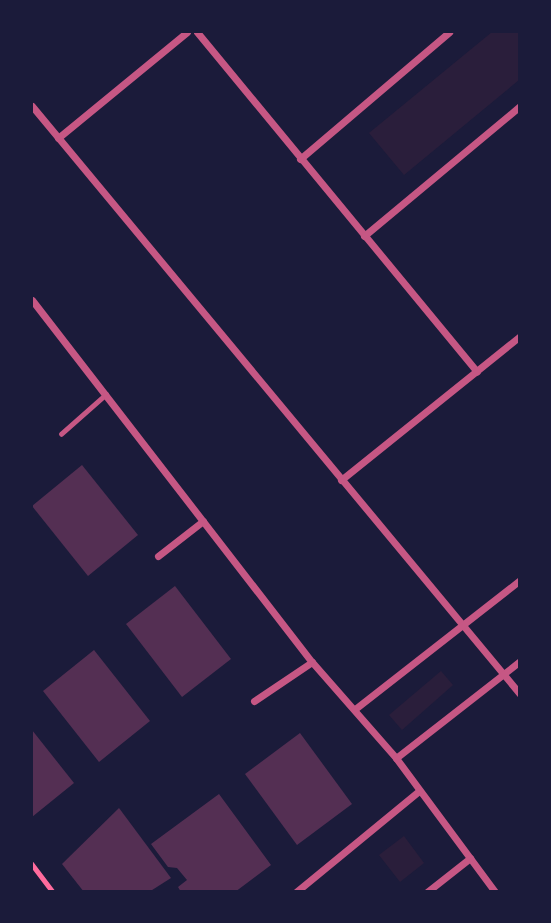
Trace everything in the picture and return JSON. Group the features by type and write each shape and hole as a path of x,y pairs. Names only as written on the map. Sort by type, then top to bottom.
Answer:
{"street":[{"path":"58,138 187,32"},
{"path":"197,32 477,372"},
{"path":"300,159 449,32"},
{"path":"32,106 520,694"},
{"path":"364,236 520,106"},
{"path":"32,300 312,662 396,758 495,891"},
{"path":"341,480 520,336"},
{"path":"158,556 203,521"},
{"path":"355,709 520,580"},
{"path":"396,758 520,661"},
{"path":"254,701 312,662"},
{"path":"296,891 419,791"},
{"path":"427,891 470,858"}],"lane":[{"path":"61,434 107,394"}],"path":[{"path":"32,864 53,891"}],"shaded area":[{"path":"492,32 519,32 519,80 404,175 369,133"},
{"path":"441,671 453,685 402,730 389,715"},
{"path":"404,836 424,863 400,882 379,855"}],"building":[{"path":"82,465 138,535 88,576 32,506"},
{"path":"175,586 231,659 182,697 126,624"},
{"path":"94,650 150,721 99,762 43,691"},
{"path":"32,730 74,783 32,817"},
{"path":"300,733 352,804 297,845 245,774"},
{"path":"219,794 271,865 235,892 181,892 178,887 187,880 177,868 168,867 151,844"},
{"path":"119,808 171,878 149,892 84,892 62,864"}]}
